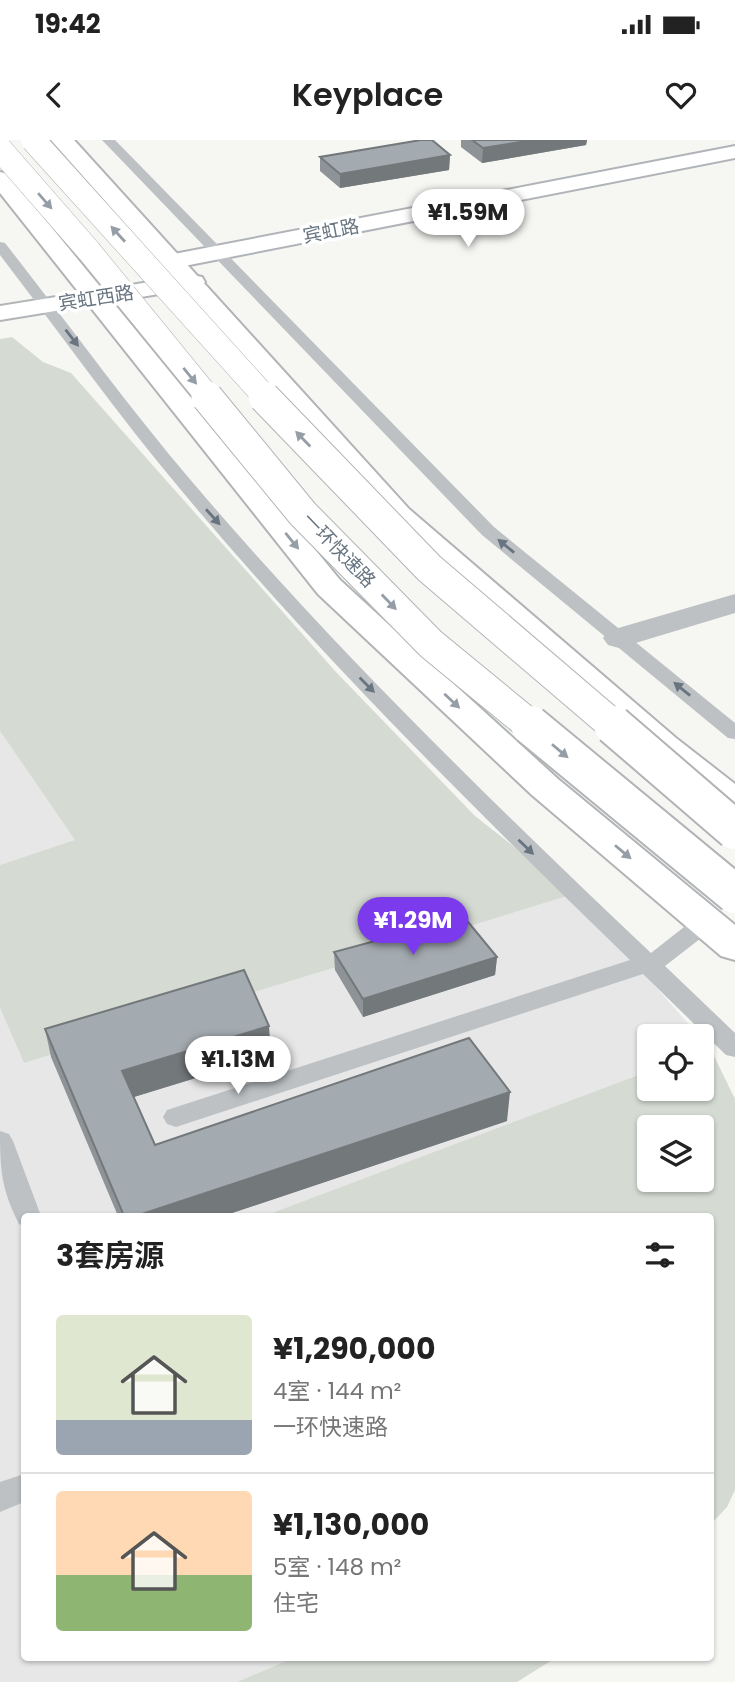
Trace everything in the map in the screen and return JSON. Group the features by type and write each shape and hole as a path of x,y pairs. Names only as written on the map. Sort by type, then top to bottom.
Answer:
{"main road":[{"path":"33,140 289,424 429,568 735,830"},
{"path":"62,140 184,271 399,515 664,746 735,803"},
{"name":"一环快速路","path":"0,149 89,251 303,514 430,644 735,894"},
{"name":"宾虹路","path":"184,271 219,252 735,152"},
{"path":"422,236 735,172"},
{"path":"0,179 329,587 545,786 735,946"},
{"path":"184,271 239,273 265,267"},
{"name":"宾虹西路","path":"0,291 31,286 87,288 184,271"},
{"name":"宾虹西路","path":"0,313 47,306 87,288"},
{"path":"706,922 735,954"}],"street":[{"path":"619,638 735,603"}],"lane":[{"path":"108,140 488,531 735,733"},
{"path":"0,246 187,487 335,653 519,840 735,1048"},
{"path":"176,1117 661,960 706,922"},
{"path":"0,1141 28,1213"},
{"path":"0,1497 21,1489"}],"shaded area":[{"path":"12,337 43,362 71,373 335,671 475,816 574,894 24,1063 0,1008 0,865 75,840 0,731 0,339"},
{"path":"0,731 76,841 0,865"},
{"path":"574,894 688,1024 637,1024 637,1076 272,1213 21,1213 21,1661 287,1661 237,1682 0,1682 0,1008 24,1063"},
{"path":"714,1056 735,1099 735,1490 727,1507 714,1521 714,1213 272,1213 637,1076 637,1101 714,1101"},
{"path":"286,1661 551,1661 517,1682 237,1682"}],"building":[{"path":"432,140 450,155 340,174 320,157"},
{"path":"472,140 533,140 483,148"},
{"path":"464,917 497,957 363,999 334,952"},
{"path":"244,970 269,1026 122,1071 155,1145 469,1038 510,1092 145,1213 123,1213 45,1029"}]}
